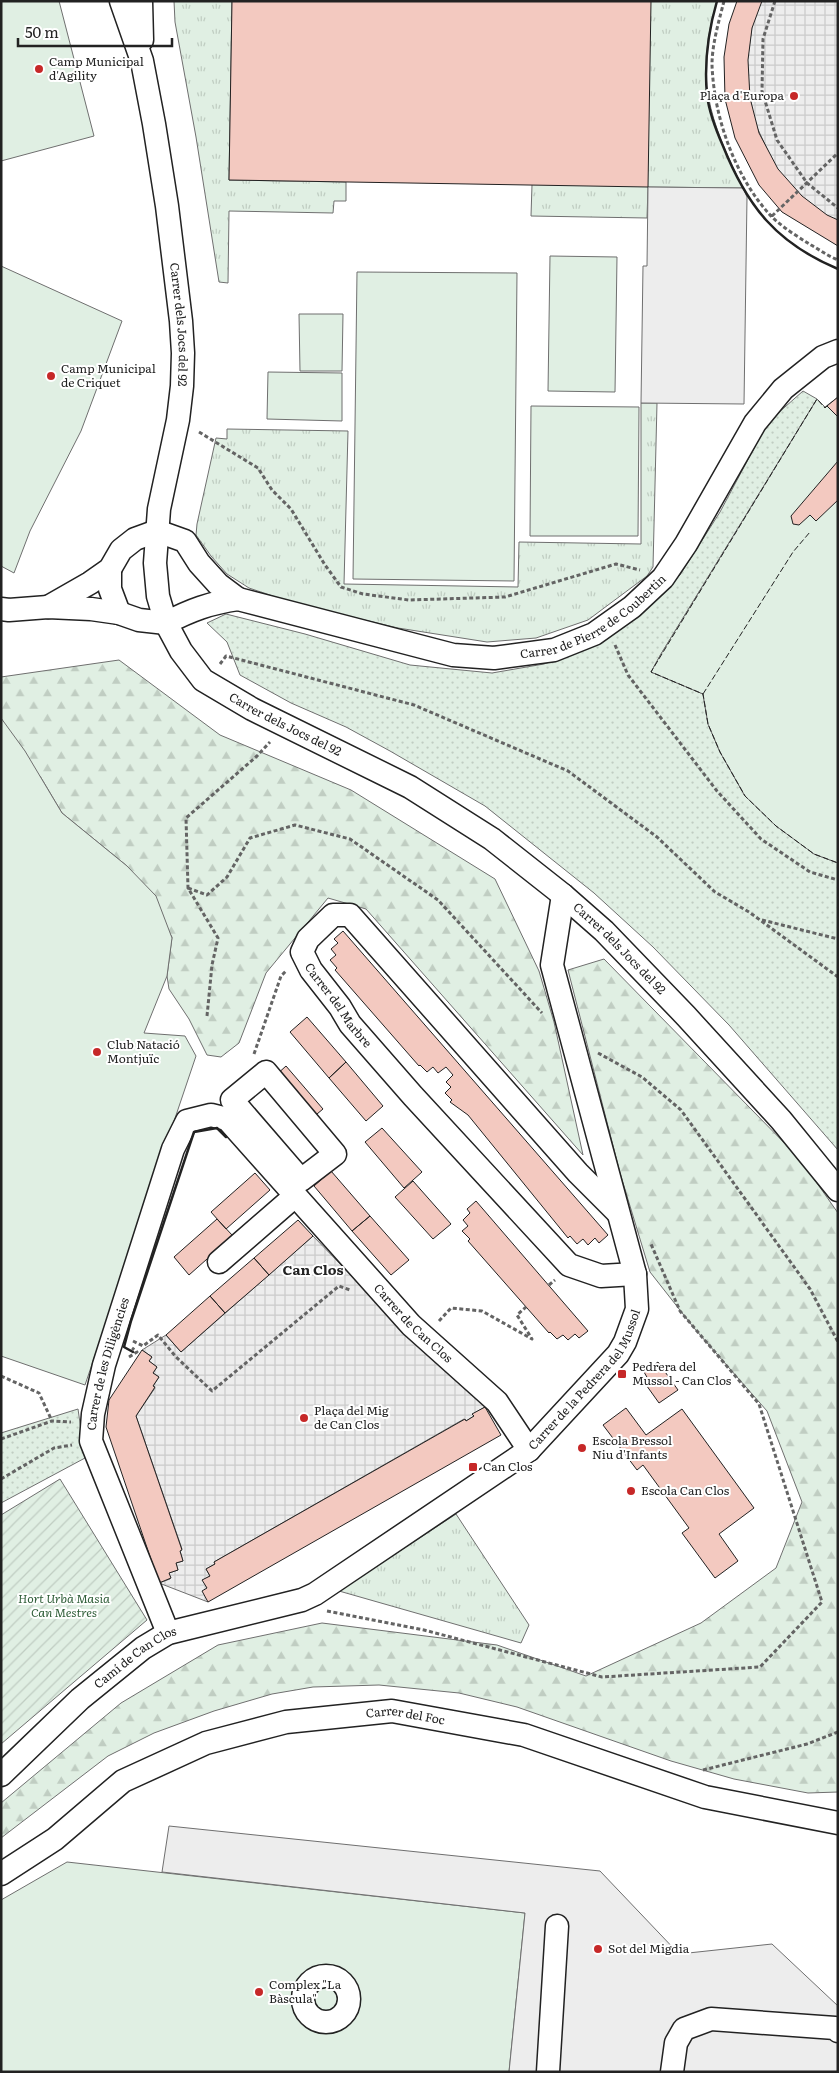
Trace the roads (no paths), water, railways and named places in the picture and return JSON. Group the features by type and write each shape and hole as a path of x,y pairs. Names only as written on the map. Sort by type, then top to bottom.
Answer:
{"street":[{"path":"121,1 142,61"},
{"path":"140,1 142,61"},
{"name":"Carrer dels Jocs del 92","path":"142,61 167,206 177,278 183,353 178,420 159,508 155,563 158,596 166,622 180,651 203,680 252,709 410,787 492,839 562,895 604,931 686,1016 781,1120 838,1190"},
{"name":"Carrer de Pierre de Coubertin","path":"156,532 185,541 199,563 218,584 238,599 453,655 494,658 554,650 594,634 632,607 663,578 686,544 756,423 783,389 823,357 838,350"},
{"path":"48,607 110,570 121,550 135,539 156,532"},
{"name":"Carrer de Pierre de Coubertin","path":"191,610 202,586 199,563"},
{"path":"110,570 110,589 119,613"},
{"name":"Carrer de Pierre de Coubertin","path":"166,622 191,610 213,603 238,599"},
{"path":"1,609 48,607 119,613 139,620 166,622"},
{"name":"Carrer de la Pedrera del Mussol","path":"310,1605 315,1594 530,1450 618,1354 625,1342 637,1309 635,1274 552,965 562,895"},
{"name":"Carrer del Marbre","path":"620,1215 578,1173 350,915 333,915 308,939 302,952 310,970 340,1007 350,1024 413,1096 569,1266 601,1276 635,1274"},
{"path":"266,1072 335,1154 301,1180 232,1100 266,1072"},
{"name":"Carrer de Can Clos","path":"187,1121 211,1114 227,1119 411,1325 497,1402 530,1450"},
{"name":"Carrer de les Diligències","path":"168,1633 91,1442 93,1414 104,1365 173,1149 187,1121"},
{"path":"219,1262 295,1196"},
{"name":"Camí de Can Clos","path":"1,1775 80,1699 143,1648 168,1633 310,1605"},
{"name":"Carrer del Foc","path":"1,1874 55,1839 124,1782 206,1744 286,1722 392,1711 524,1735 705,1796 838,1823"},
{"path":"548,2072 557,1926"},
{"path":"672,2072 676,2043 684,2029 711,2019 835,2028 838,2031"}],"place":[{"name":"Camp Municipal d'Agility","path":"39,69"},
{"name":"Plaça d'Europa","path":"794,96"},
{"name":"Camp Municipal de Criquet","path":"51,376"},
{"name":"Club Natació Montjuïc","path":"97,1052"},
{"name":"Pedrera del Mussol - Can Clos","path":"622,1374"},
{"name":"Plaça del Mig de Can Clos","path":"304,1418"},
{"name":"Escola Bressol Niu d'Infants","path":"582,1448"},
{"name":"Can Clos","path":"473,1467"},
{"name":"Escola Can Clos","path":"631,1491"},
{"name":"Sot del Migdia","path":"598,1949"},
{"name":"Complex \"La Bàscula\"","path":"259,1992"}],"district":[{"name":"Can Clos","path":"313,1270"}],"park label":[{"name":"Hort Urbà Masia Can Mestres","path":"64,1606"}]}
